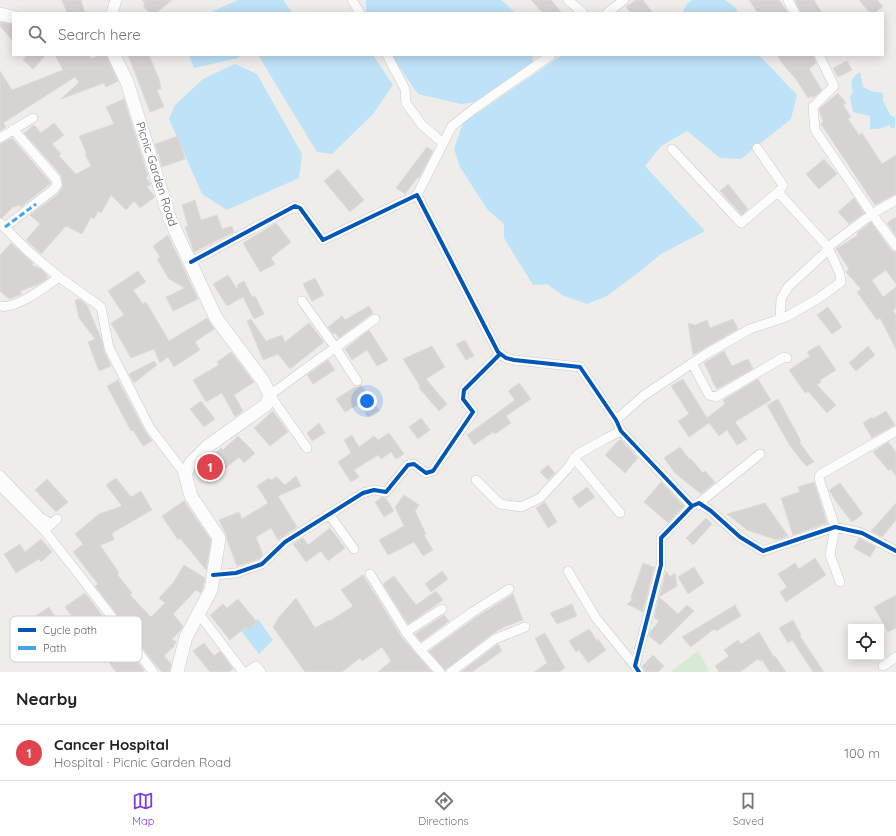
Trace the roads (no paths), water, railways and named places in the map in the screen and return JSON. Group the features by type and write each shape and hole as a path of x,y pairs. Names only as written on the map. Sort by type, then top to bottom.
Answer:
{"main road":[{"path":"0,14 12,17"},
{"name":"Picnic Garden Road","path":"114,56 127,82 170,219 216,318 263,381 270,395"},
{"path":"177,672 186,637 211,590 219,538 191,496 185,474 191,463 208,446 266,405 270,395"}],"street":[{"path":"112,12 116,0"},
{"path":"352,0 359,12"},
{"path":"568,0 583,12"},
{"path":"608,12 624,0"},
{"path":"788,0 794,12"},
{"path":"388,56 405,89 406,103 422,125 443,143"},
{"path":"190,262 295,206 300,208 323,240 417,195 452,126 475,108 550,56"},
{"path":"820,56 834,86 813,107 815,130 872,214 896,246"},
{"path":"0,138 33,118"},
{"path":"13,129 56,179 57,185 53,190 2,225 28,251 59,277 101,307 109,348 150,428 185,474"},
{"path":"672,149 741,223 778,192 783,185 757,148"},
{"path":"616,420 643,396 692,363 750,329 780,319 819,298 841,282 840,274 828,248 778,192"},
{"path":"417,195 498,352 506,358 514,360 580,367 616,420 621,431 695,504 711,512 740,537 763,551 835,527 862,534 896,551"},
{"path":"780,319 781,299 788,287 828,248 872,214 896,200"},
{"path":"0,306 2,307 15,304 36,293 59,277"},
{"path":"302,301 336,347 357,380"},
{"path":"307,448 270,395 375,319"},
{"path":"213,575 236,573 262,564 285,542 363,493 374,490 386,492 408,465 414,464 426,473 433,471 473,412 463,399 464,390 500,354"},
{"path":"692,363 706,391 709,395 716,397 784,357 787,358"},
{"path":"476,480 500,504 521,507 540,498 567,469 578,454 621,431"},
{"path":"840,582 830,555 835,527 820,482 820,474 893,433 896,443"},
{"path":"637,669 661,565 661,538 695,504 760,454"},
{"path":"574,458 620,513"},
{"path":"0,475 41,518 55,521 44,530"},
{"path":"0,486 44,530 111,616"},
{"path":"329,514 354,549"},
{"path":"568,571 596,618 637,669"},
{"path":"370,574 406,632 440,672"},
{"path":"420,650 471,613 509,589"},
{"path":"406,632 442,609"},
{"path":"199,614 243,672"},
{"path":"451,672 495,639 525,627"},
{"path":"142,657 153,672"},
{"path":"884,666 896,658"},
{"path":"246,672 256,666 261,672"}],"water":[{"path":"238,0 283,0 292,12 211,12"},
{"path":"366,0 501,0 515,12 366,12"},
{"path":"692,0 725,0 736,8 738,12 683,12 687,4"},
{"path":"189,56 240,56 238,58 194,68"},
{"path":"259,56 374,56 393,85 373,114 332,154 317,152"},
{"path":"392,56 533,56 532,66 476,102 461,104 418,94"},
{"path":"561,56 759,56 797,95 791,119 741,159 720,158 687,131 661,146 645,166 705,231 661,254 607,296 587,304 562,295 547,284 533,285 504,238 504,224 487,209 460,167 454,149 463,123"},
{"path":"235,64 257,74 302,154 299,178 227,210 202,194 169,119 175,105 203,79"},
{"path":"860,72 863,87 871,91 883,93 883,101 891,116 895,117 895,127 892,129 889,125 879,129 870,129 870,116 853,112 850,97 853,92 852,80"},
{"path":"258,619 273,640 259,654 241,631"}],"place":[{"name":"Cancer Hospital","path":"210,467"}]}
